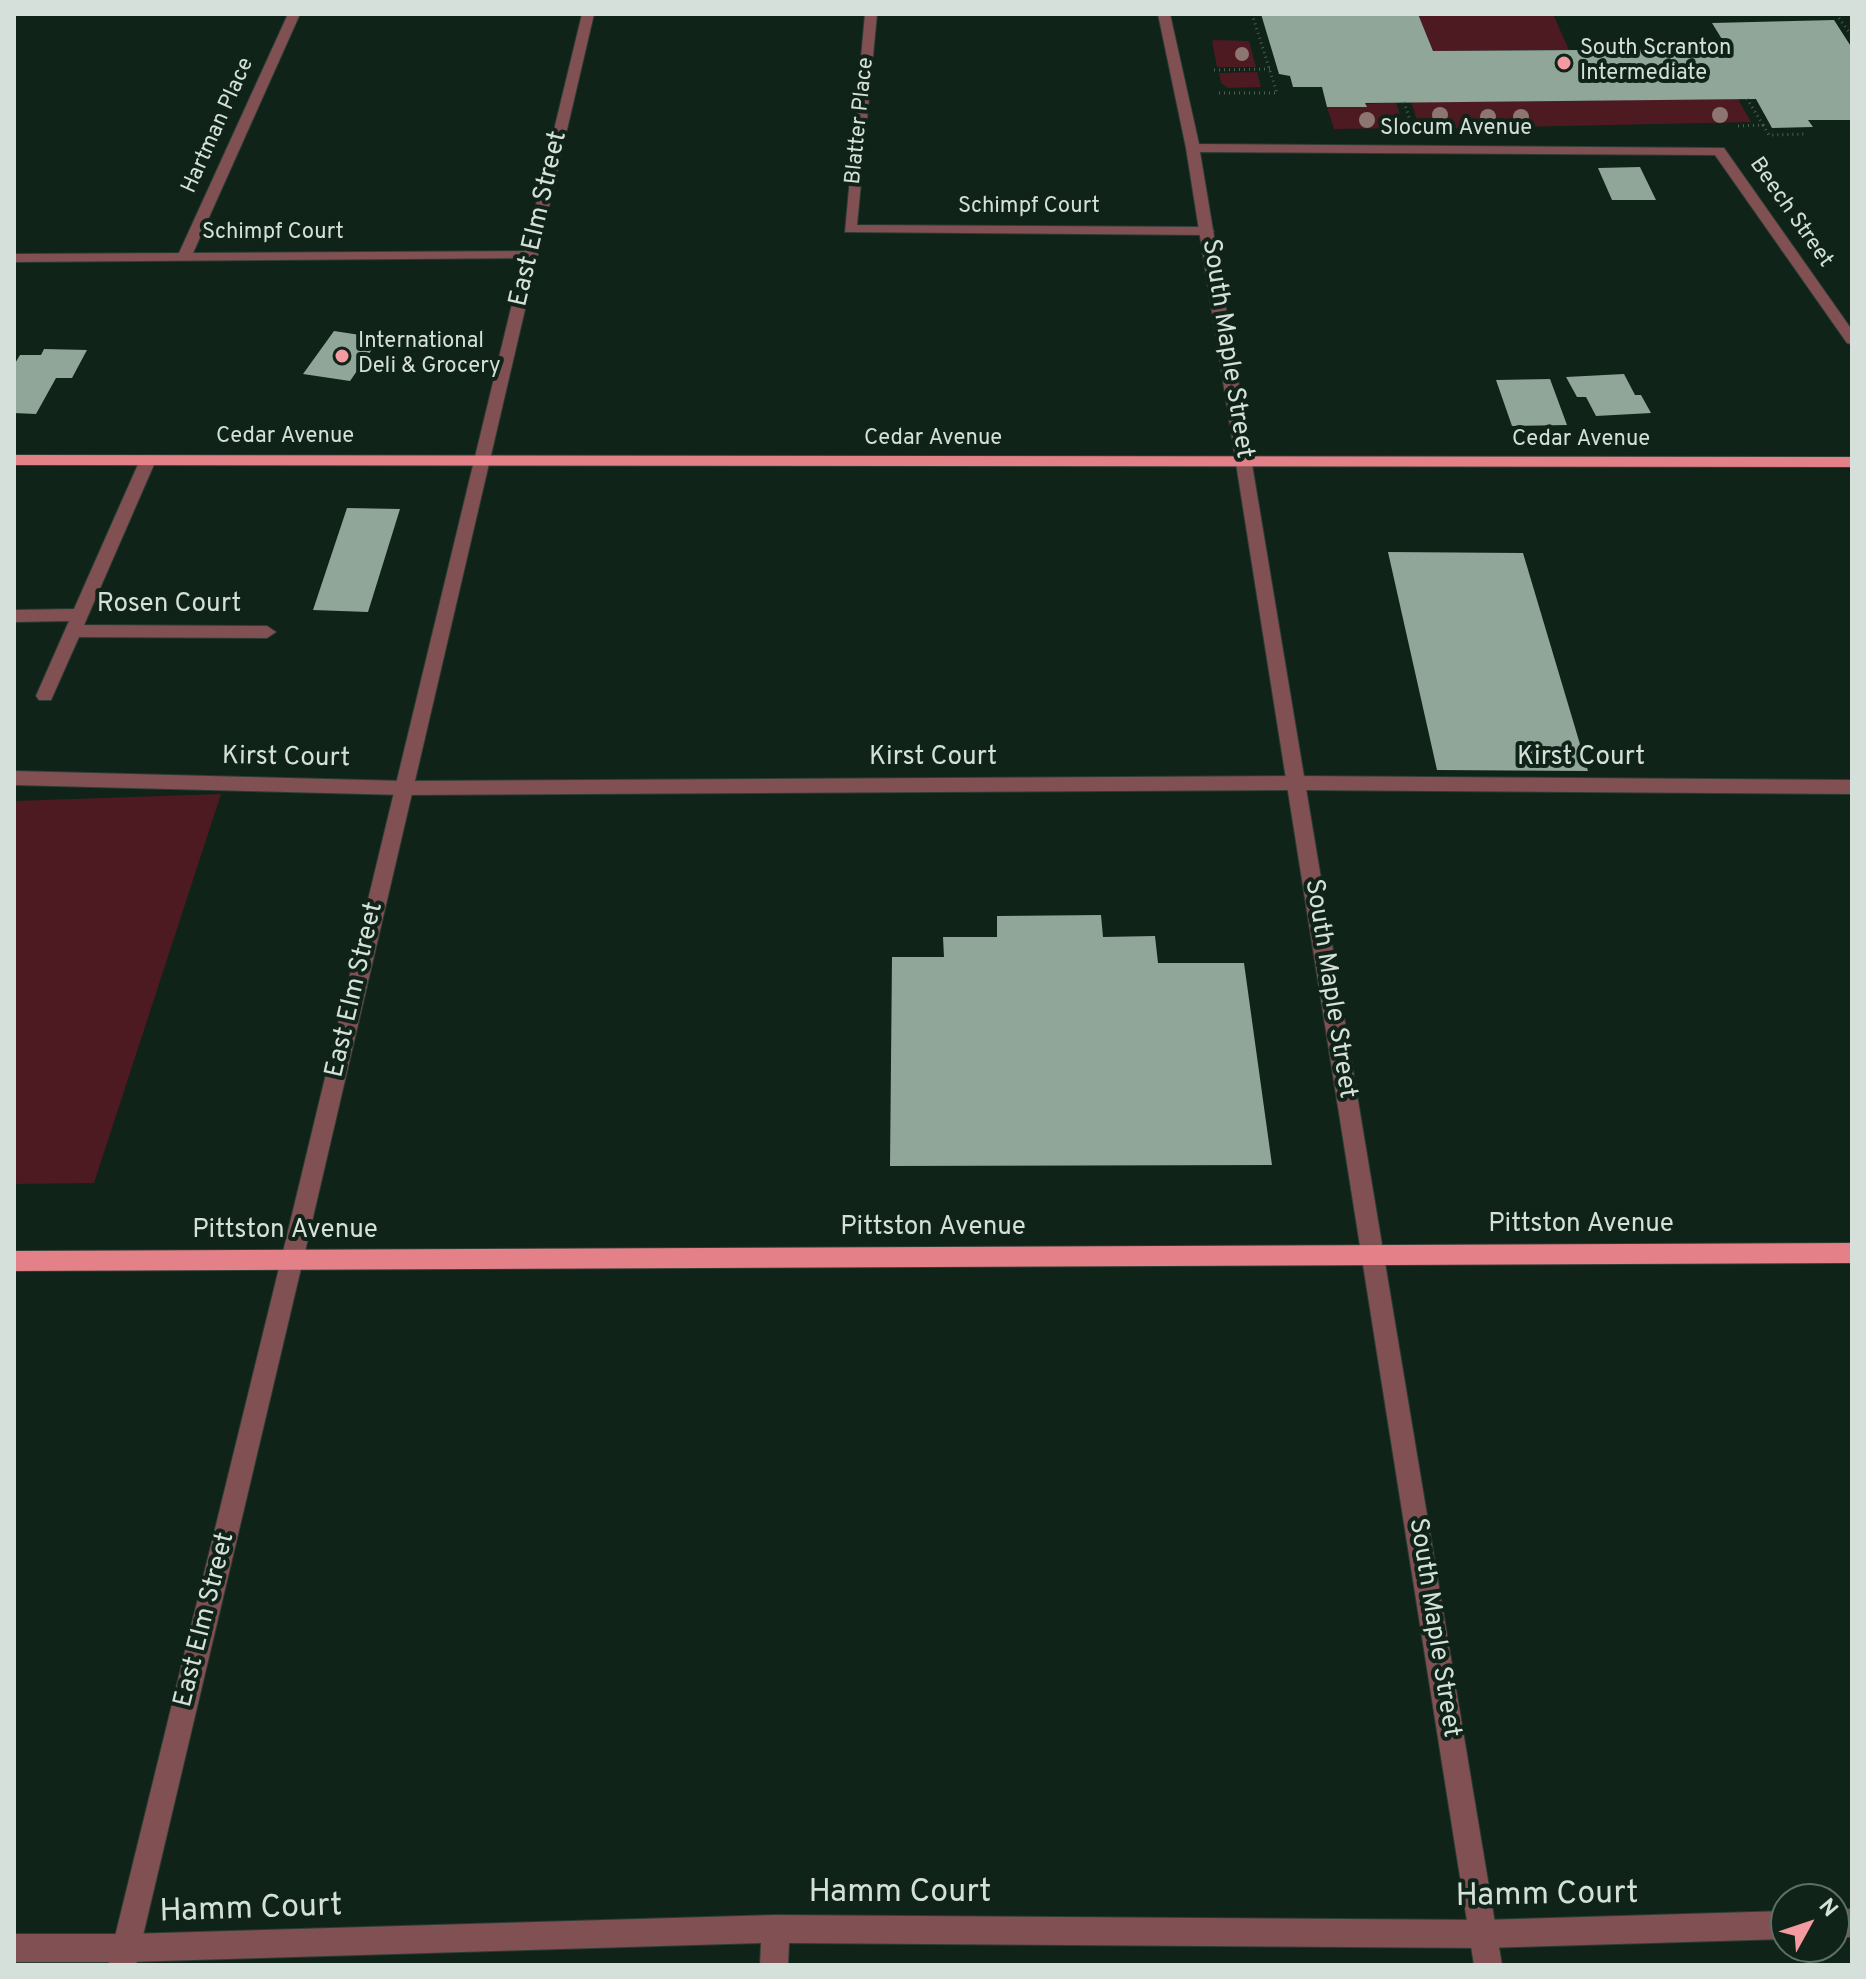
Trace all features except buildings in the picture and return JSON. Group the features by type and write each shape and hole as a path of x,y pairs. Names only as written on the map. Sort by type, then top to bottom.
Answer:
{"main road":[{"name":"Cedar Avenue","path":"14,460 1852,462"},
{"name":"Pittston Avenue","path":"14,1261 1852,1253"}],"street":[{"name":"Hartman Place","path":"184,257 294,14"},
{"name":"East Elm Street","path":"124,1957 588,14"},
{"name":"Blatter Place","path":"850,229 871,14"},
{"name":"South Maple Street","path":"1164,14 1193,148 1207,231 1488,1965"},
{"name":"Slocum Avenue","path":"1193,148 1719,151"},
{"name":"Beech Street","path":"1719,151 1852,340"},
{"name":"Schimpf Court","path":"850,229 1207,231"},
{"name":"Schimpf Court","path":"14,258 531,255"},
{"path":"45,696 148,460"},
{"name":"Rosen Court","path":"14,616 75,623 267,632"},
{"name":"Kirst Court","path":"14,778 404,788 1296,783 1852,787"},
{"name":"Hamm Court","path":"14,1948 124,1957 775,1929 1483,1934 1770,1925"},
{"path":"774,1965 775,1929"}],"path":[{"path":"1219,93 1277,93 1252,14"},
{"path":"1836,14 1852,36"},
{"path":"1214,70 1270,69"},
{"path":"1747,99 1769,135 1805,134"},
{"path":"1728,126 1763,125"}],"shaded area":[{"path":"1418,14 1553,14 1569,50 1433,51"},
{"path":"1212,41 1249,41 1256,67 1217,67"},
{"path":"1257,72 1261,87 1228,88 1221,83 1219,73"},
{"path":"1738,99 1751,122 1420,129 1411,102"},
{"path":"1396,102 1404,128 1334,129 1327,107"},
{"path":"221,794 94,1183 14,1184 14,801"}],"place":[{"name":"South Scranton Intermediate","path":"1564,63"},
{"name":"International Deli & Grocery","path":"342,356"}]}
